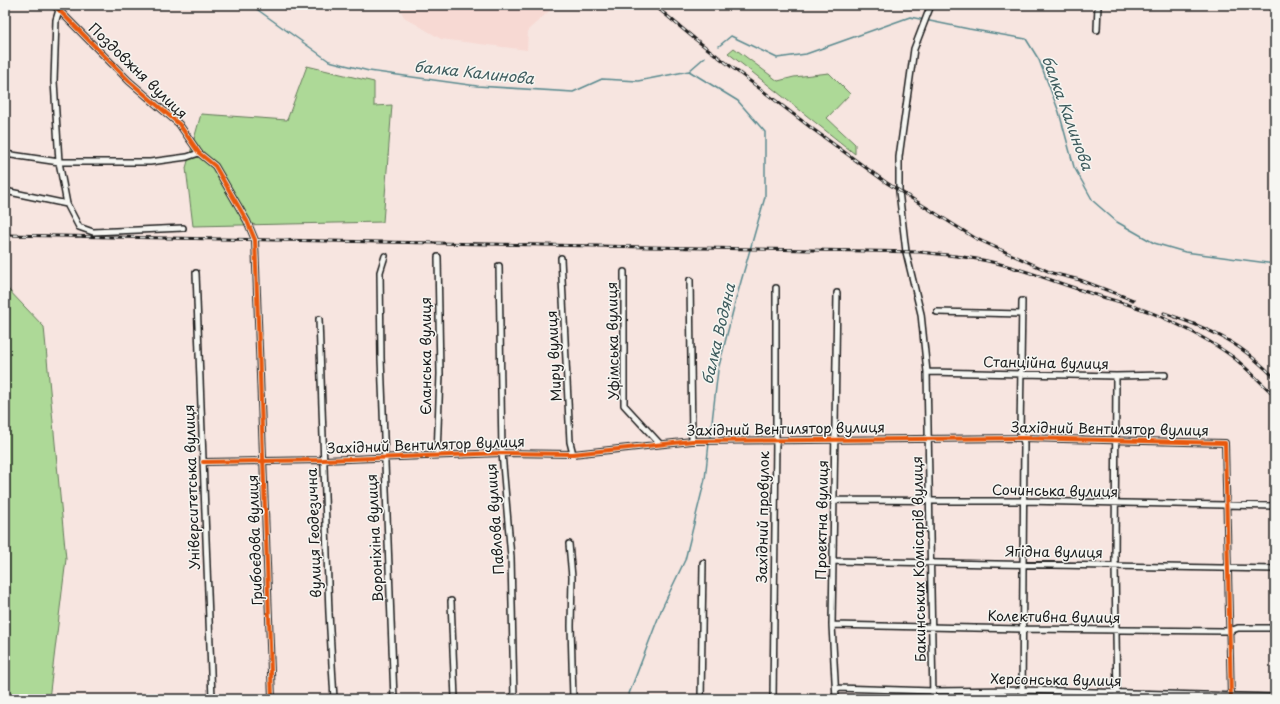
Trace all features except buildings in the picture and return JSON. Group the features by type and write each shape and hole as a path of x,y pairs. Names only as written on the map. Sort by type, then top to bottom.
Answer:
{"street":[{"name":"Поздовжня вулиця","path":"54,5 130,81 179,124 199,153 215,166 247,221 255,240 255,260"},
{"path":"1097,30 1098,5"},
{"name":"Бакинських Комісарів вулиця","path":"931,7 914,49 899,157 899,191 906,252 920,314 927,372 933,699"},
{"path":"59,10 56,20 54,81 59,162 67,204 79,227 93,232 183,228"},
{"path":"5,154 59,162 150,162 187,157 199,153"},
{"path":"5,191 67,204"},
{"name":"Вороніхіна вулиця","path":"385,256 380,272 381,358 394,699"},
{"name":"Єланська вулиця","path":"437,455 440,374 438,257"},
{"name":"Миру вулиця","path":"561,258 570,442 572,454"},
{"name":"Грибоєдова вулиця","path":"255,260 272,699"},
{"name":"Павлова вулиця","path":"499,266 502,453 511,557 514,699"},
{"name":"Уфімська вулиця","path":"624,272 624,405 660,444"},
{"name":"Університетська вулиця","path":"196,273 212,699"},
{"path":"690,280 692,441"},
{"name":"Західний провулок","path":"773,699 776,288"},
{"name":"Проектна вулиця","path":"836,699 832,625 837,293"},
{"path":"1022,301 1020,432 1024,443 1022,699"},
{"path":"937,312 1022,314"},
{"name":"вулиця Геодезична","path":"319,319 329,613 334,699"},
{"name":"Станційна вулиця","path":"927,372 1116,376 1165,375"},
{"path":"1116,376 1116,504 1114,565 1117,696"},
{"name":"Західний Вентилятор вулиця","path":"203,462 323,460 502,453 572,454 692,441 1022,438 1225,443 1227,506"},
{"name":"Сочинська вулиця","path":"834,500 1023,501 1275,506"},
{"path":"1227,506 1231,698"},
{"path":"569,544 572,578 571,626 573,699"},
{"name":"Ягідна вулиця","path":"833,561 1275,568"},
{"path":"701,699 703,563"},
{"path":"451,601 455,699"},
{"name":"Колективна вулиця","path":"832,625 1022,630 1230,631 1238,628 1275,628"},
{"name":"Херсонська вулиця","path":"836,688 933,691 1022,690 1117,696 1231,698 1275,697"}],"shaded area":[{"path":"398,5 556,5 528,30 527,50 441,39 404,17"}],"green space":[{"path":"734,48 778,81 794,77 829,73 850,94 827,118 855,144 855,154 728,53"},
{"path":"307,66 374,82 374,106 392,105 383,222 193,226 186,168 201,114 287,120"},
{"path":"5,286 44,327 66,559 49,699 5,699"}],"waterway":[{"name":"балка Калинова","path":"251,5 329,61 369,71 477,86 573,92 602,79 638,81 689,71 705,57"},
{"name":"балка Калинова","path":"719,46 731,36 777,58 806,54 910,17 1026,39 1039,60 1059,112 1074,167 1093,201 1117,222 1154,243 1185,252 1275,264"},
{"name":"балка Водяна","path":"689,71 738,101 765,132 765,197 736,299 718,370 710,439"},
{"name":"балка Водяна","path":"627,699 662,608 685,560 705,479 709,443"}],"railway":[{"path":"654,5 695,39 814,130 887,183 975,238 1052,273 1080,280 1133,300"},
{"path":"5,235 920,252 956,256 992,262 1021,270 1151,312 1225,351 1244,366 1275,396"},
{"path":"1164,313 1203,328 1231,342 1245,351 1275,378"}],"cycle path":[{"path":"54,5 129,81 179,124 199,153 215,166 247,221 255,240 272,699"},
{"path":"203,462 323,460 502,453 573,454 692,441 1022,438 1225,443 1231,699"}]}
